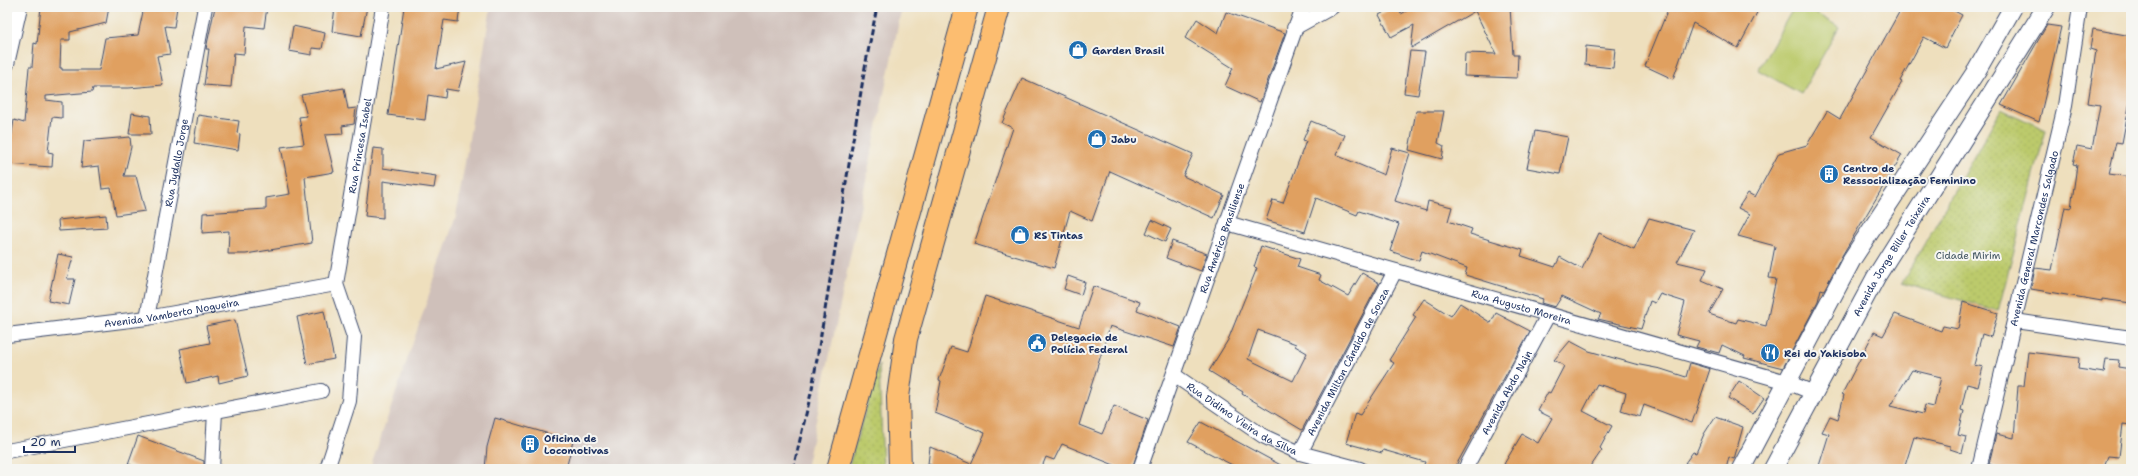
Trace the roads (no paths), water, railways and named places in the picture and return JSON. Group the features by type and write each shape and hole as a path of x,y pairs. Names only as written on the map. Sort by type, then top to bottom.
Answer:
{"main road":[{"path":"838,469 967,7"},
{"path":"900,469 898,397 906,339 999,7"}],"street":[{"path":"7,64 20,7"},
{"name":"Rua Jydallo Jorge","path":"147,318 205,7"},
{"name":"Rua Princesa Isabel","path":"336,284 383,7"},
{"name":"Rua Américo Brasiliense","path":"1140,469 1294,28 1303,7"},
{"path":"1294,28 1332,7"},
{"path":"1741,469 1852,259 1977,70 2013,7"},
{"name":"Avenida Jorge Biller Teixeira","path":"1773,469 1876,277 2046,7"},
{"name":"Avenida General Marcondes Salgado","path":"1979,469 2066,106 2080,7"},
{"name":"Rua Augusto Moreira","path":"1227,223 1787,382 1814,393"},
{"path":"1852,259 1876,277"},
{"name":"Avenida Milton Cândido de Souza","path":"1300,454 1395,271"},
{"path":"327,469 348,401 354,337 336,284"},
{"name":"Avenida Vamberto Nogueira","path":"7,335 147,318 336,284"},
{"name":"Avenida Abdo Najn","path":"1465,469 1548,315"},
{"path":"2015,321 2131,338"},
{"name":"Rua Didimo Vieira da Silva","path":"1174,375 1263,436 1300,454 1360,469"},
{"path":"7,451 322,391"},
{"path":"212,469 215,411"}],"railway":[{"path":"793,469 812,389 865,67 877,7"}],"place":[{"name":"Garden Brasil","path":"1078,50"},
{"name":"Jabu","path":"1097,139"},
{"name":"Centro de Ressocialização Feminino","path":"1829,174"},
{"name":"RS Tintas","path":"1020,235"},
{"name":"Delegacia de Polícia Federal","path":"1037,343"},
{"name":"Rei do Yakisoba","path":"1770,353"},
{"name":"Oficina de Locomotivas","path":"530,444"}],"park label":[{"name":"Cidade Mirim","path":"1968,255"}]}
